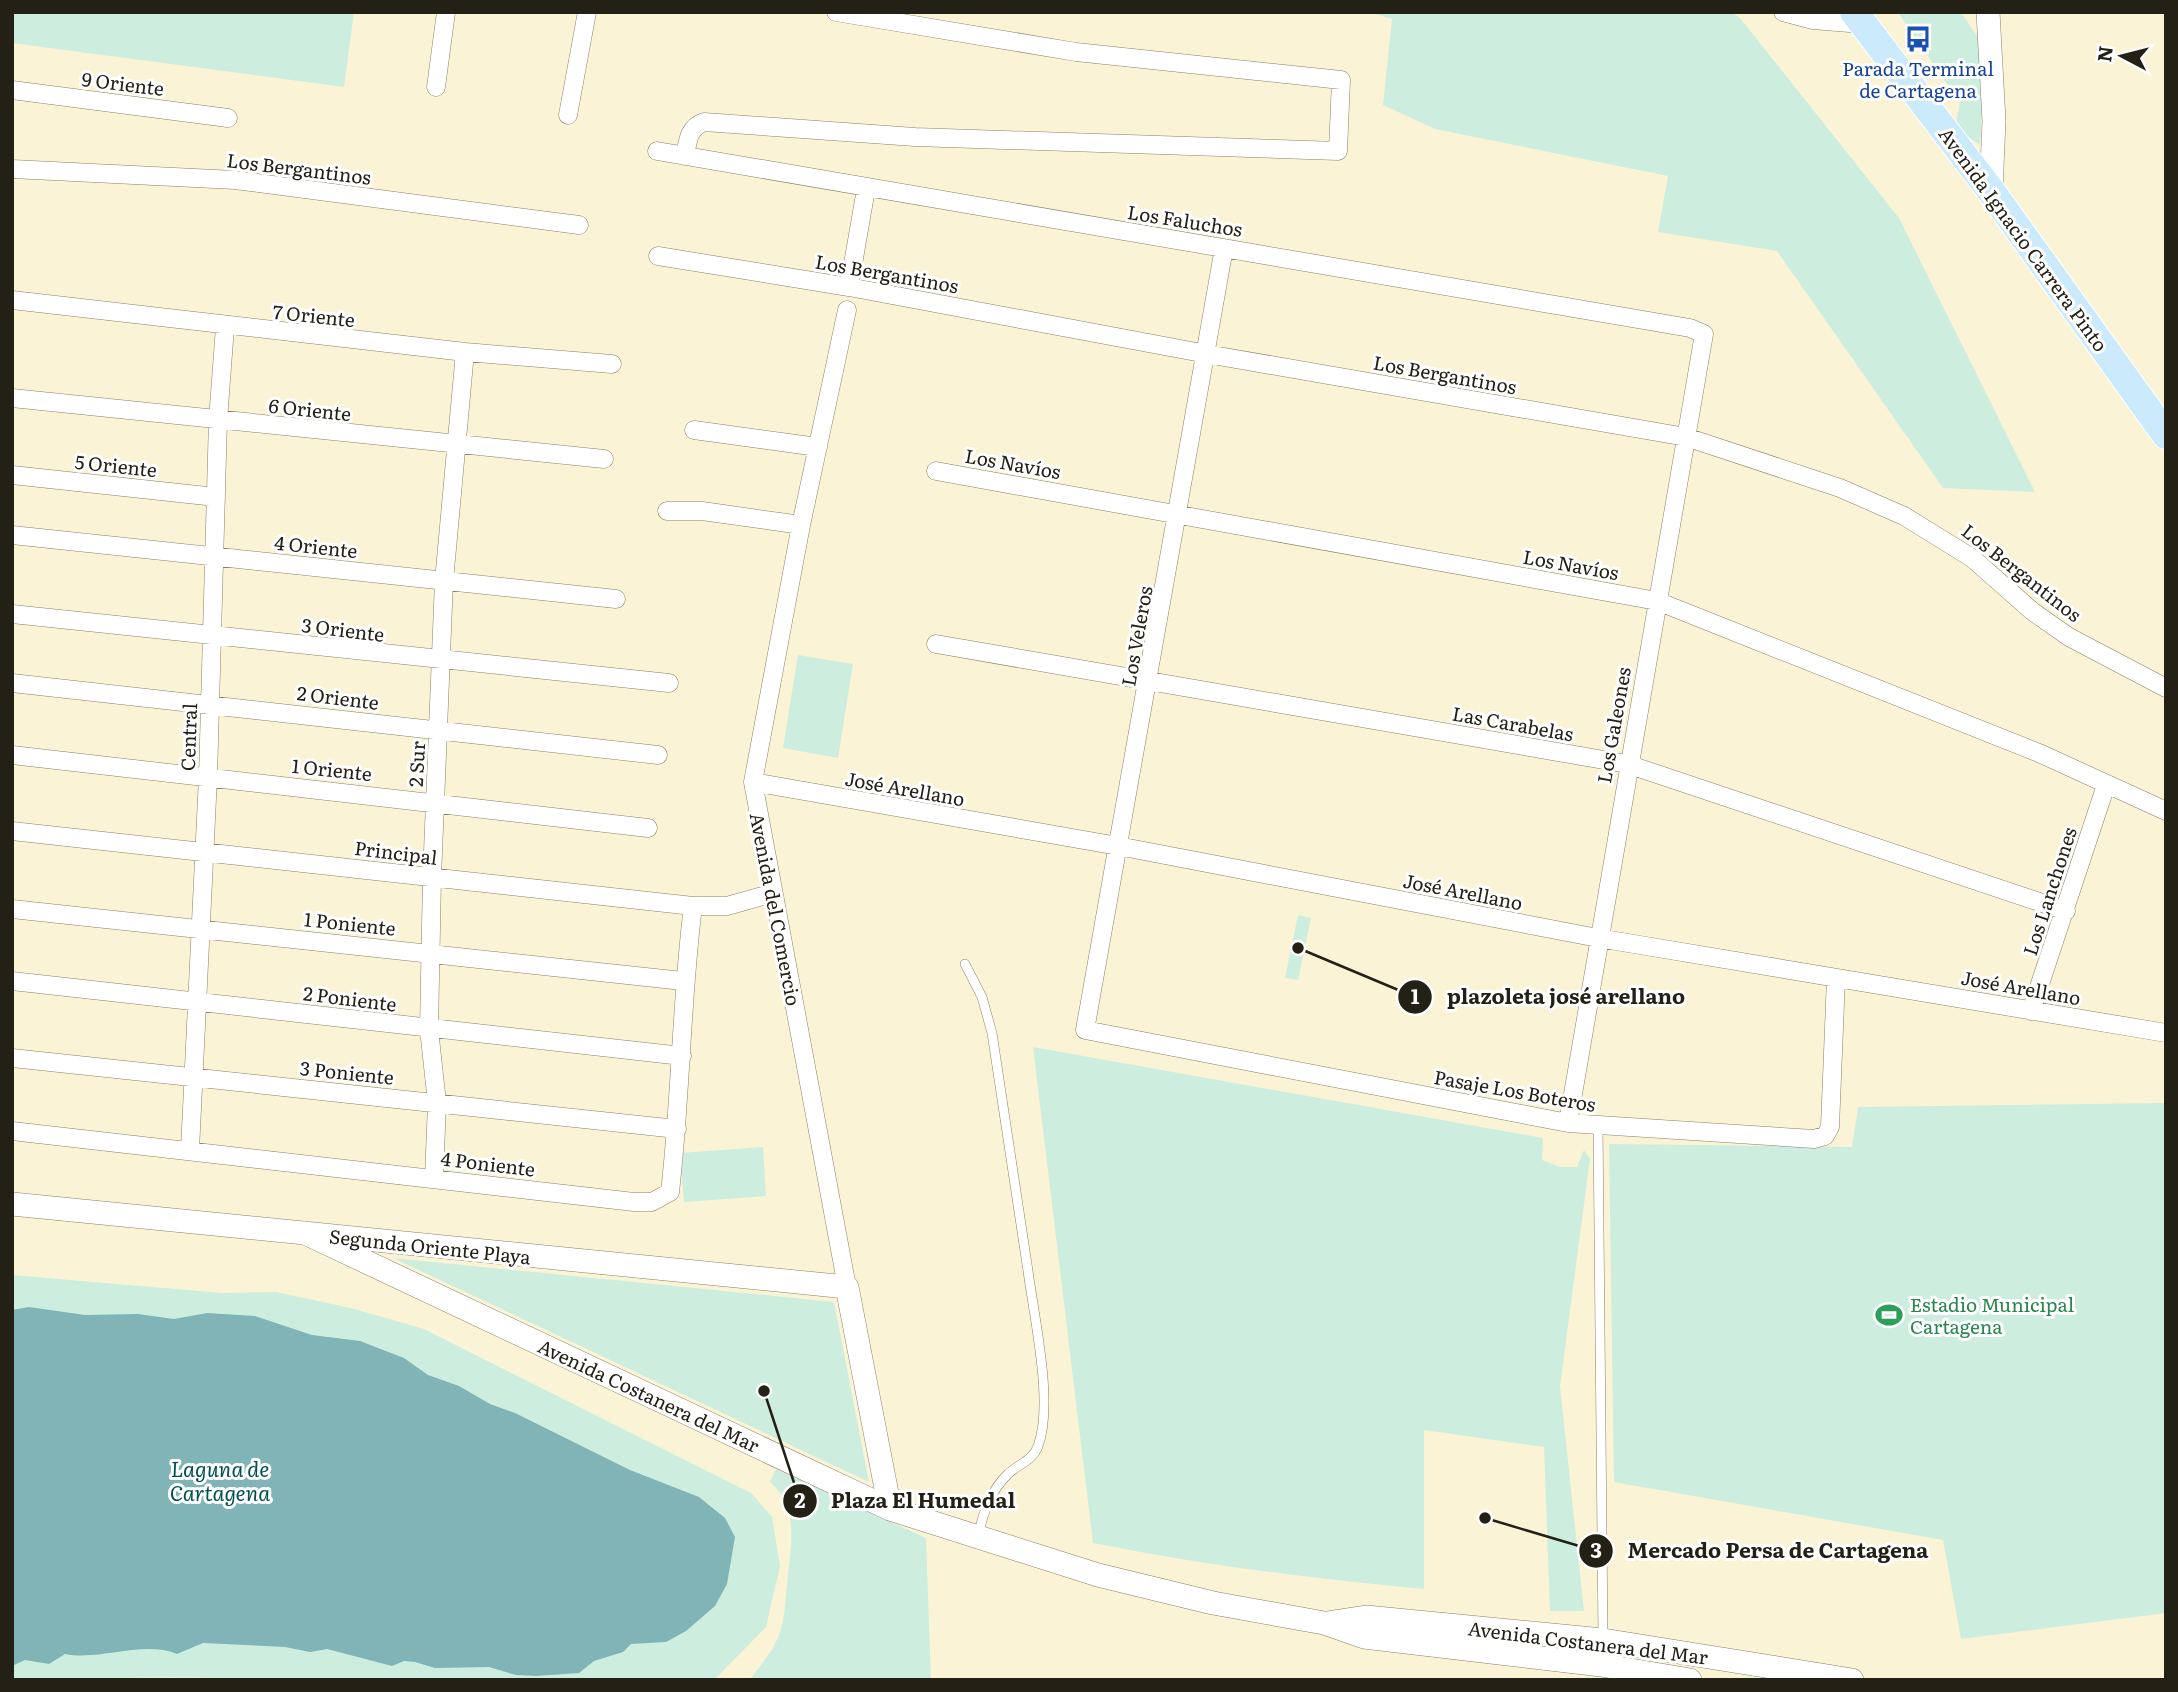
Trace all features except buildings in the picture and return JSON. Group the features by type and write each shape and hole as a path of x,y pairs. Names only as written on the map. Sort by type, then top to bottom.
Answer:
{"main road":[{"name":"Avenida Ignacio Carrera Pinto","path":"1858,18 1991,191 2166,435"}],"street":[{"path":"436,87 446,12"},
{"path":"568,115 587,12"},
{"path":"685,156 690,133 694,126 704,122 915,137 1338,151 1341,80 1076,52 836,12"},
{"path":"1783,12 1813,20 1858,18"},
{"path":"1989,12 1994,121 1991,191"},
{"name":"9 Oriente","path":"12,90 228,118"},
{"name":"Los Faluchos","path":"657,151 866,189 1690,328 1704,334"},
{"name":"Los Bergantinos","path":"12,169 235,180 579,226"},
{"path":"849,287 866,189"},
{"name":"Los Veleros","path":"1085,1030 1224,248"},
{"name":"Los Bergantinos","path":"658,256 849,287 1207,354 1686,437 1840,488 1904,516 1972,558 2032,611 2070,637 2108,660 2166,688"},
{"name":"7 Oriente","path":"12,300 225,327 612,365"},
{"name":"Avenida del Comercio","path":"847,310 801,525 753,782 890,1509"},
{"name":"Central","path":"190,1150 208,777 218,420 225,327"},
{"name":"Los Galeones","path":"1567,1123 1704,334"},
{"name":"2 Sur","path":"434,1178 437,1103 429,1029 440,661 455,444 465,352"},
{"name":"6 Oriente","path":"12,398 604,459"},
{"path":"694,430 818,447"},
{"name":"Los Navíos","path":"936,471 1657,601 2039,753 2166,811"},
{"name":"5 Oriente","path":"12,475 216,497"},
{"path":"667,510 702,510 801,525"},
{"name":"4 Oriente","path":"12,535 616,599"},
{"name":"3 Oriente","path":"12,614 669,683"},
{"name":"Las Carabelas","path":"936,644 1628,764 2066,911"},
{"name":"2 Oriente","path":"12,684 210,703 658,755"},
{"name":"1 Oriente","path":"12,755 435,801 648,828"},
{"name":"José Arellano","path":"753,782 1118,846 1598,938 2166,1033"},
{"name":"Los Lanchones","path":"2031,1010 2106,785"},
{"name":"Principal","path":"12,831 693,906 727,906 773,893"},
{"name":"4 Poniente","path":"12,1131 652,1202 670,1192 682,1056 683,981 693,906"},
{"name":"1 Poniente","path":"12,909 683,981"},
{"name":"Pasaje Los Boteros","path":"1085,1030 1567,1123 1814,1139 1825,1136 1830,1127 1836,978"},
{"name":"2 Poniente","path":"12,981 682,1056"},
{"name":"3 Poniente","path":"12,1058 677,1129"},
{"name":"Segunda Oriente Playa","path":"12,1204 847,1287"},
{"name":"Avenida Costanera del Mar","path":"305,1233 890,1509 1158,1591 1324,1623 1364,1637 1601,1665 1690,1680"},
{"name":"Avenida Costanera del Mar","path":"1324,1623 1366,1617 1603,1640 1852,1680"}],"lane":[{"path":"965,964 982,997 992,1033 1038,1343 1043,1399 1038,1447 1029,1460 1007,1475 998,1487 982,1517 978,1536"},
{"path":"1598,1125 1603,1640"}],"green space":[{"path":"12,12 354,12 344,87 12,43"},
{"path":"1369,12 1731,12 1740,18 1899,218 2035,492 1943,488 1777,251 1658,232 1668,176 1435,129 1383,105 1392,19"},
{"path":"1961,12 1985,48 1980,145 1955,128 1960,103 1899,14"},
{"path":"798,655 853,664 838,758 783,748"},
{"path":"1298,915 1311,918 1298,980 1285,978"},
{"path":"1033,1047 1543,1138 1542,1160 1560,1167 1577,1167 1584,1150 1590,1159 1560,1386 1584,1611 1550,1611 1544,1447 1424,1430 1424,1589 1258,1570 1093,1543"},
{"name":"Estadio Municipal Cartagena","path":"2166,1103 2166,1613 1961,1639 1943,1540 1614,1482 1609,1144 1852,1147 1858,1107"},
{"path":"763,1147 766,1196 684,1202 680,1153"},
{"path":"393,1258 834,1302 869,1482"},
{"name":"Laguna de Cartagena","path":"12,1275 222,1293 276,1292 351,1308 424,1329 751,1493 772,1517 780,1566 766,1627 714,1680 248,1680 160,1677 12,1680"},
{"path":"776,1469 926,1538 931,1680 750,1680 775,1644 781,1630 785,1607 791,1530 786,1504 780,1492 770,1482"}],"water":[{"name":"Laguna de Cartagena","path":"29,1307 85,1315 138,1314 174,1319 207,1313 255,1316 312,1335 360,1341 404,1358 428,1375 459,1386 490,1404 515,1413 630,1470 699,1497 725,1518 735,1537 727,1584 715,1606 686,1631 666,1642 631,1644 623,1652 594,1661 579,1673 516,1675 489,1667 435,1668 404,1661 392,1666 327,1649 310,1652 285,1647 203,1643 177,1654 150,1649 93,1655 65,1654 49,1664 25,1660 12,1666 12,1310"}],"place":[{"name":"Parada Terminal de Cartagena","path":"1918,39"},
{"name":"plazoleta josé arellano","path":"1298,948"},
{"name":"Estadio Municipal Cartagena","path":"1889,1315"},
{"name":"Plaza El Humedal","path":"764,1391"},
{"name":"Mercado Persa de Cartagena","path":"1485,1518"}]}
